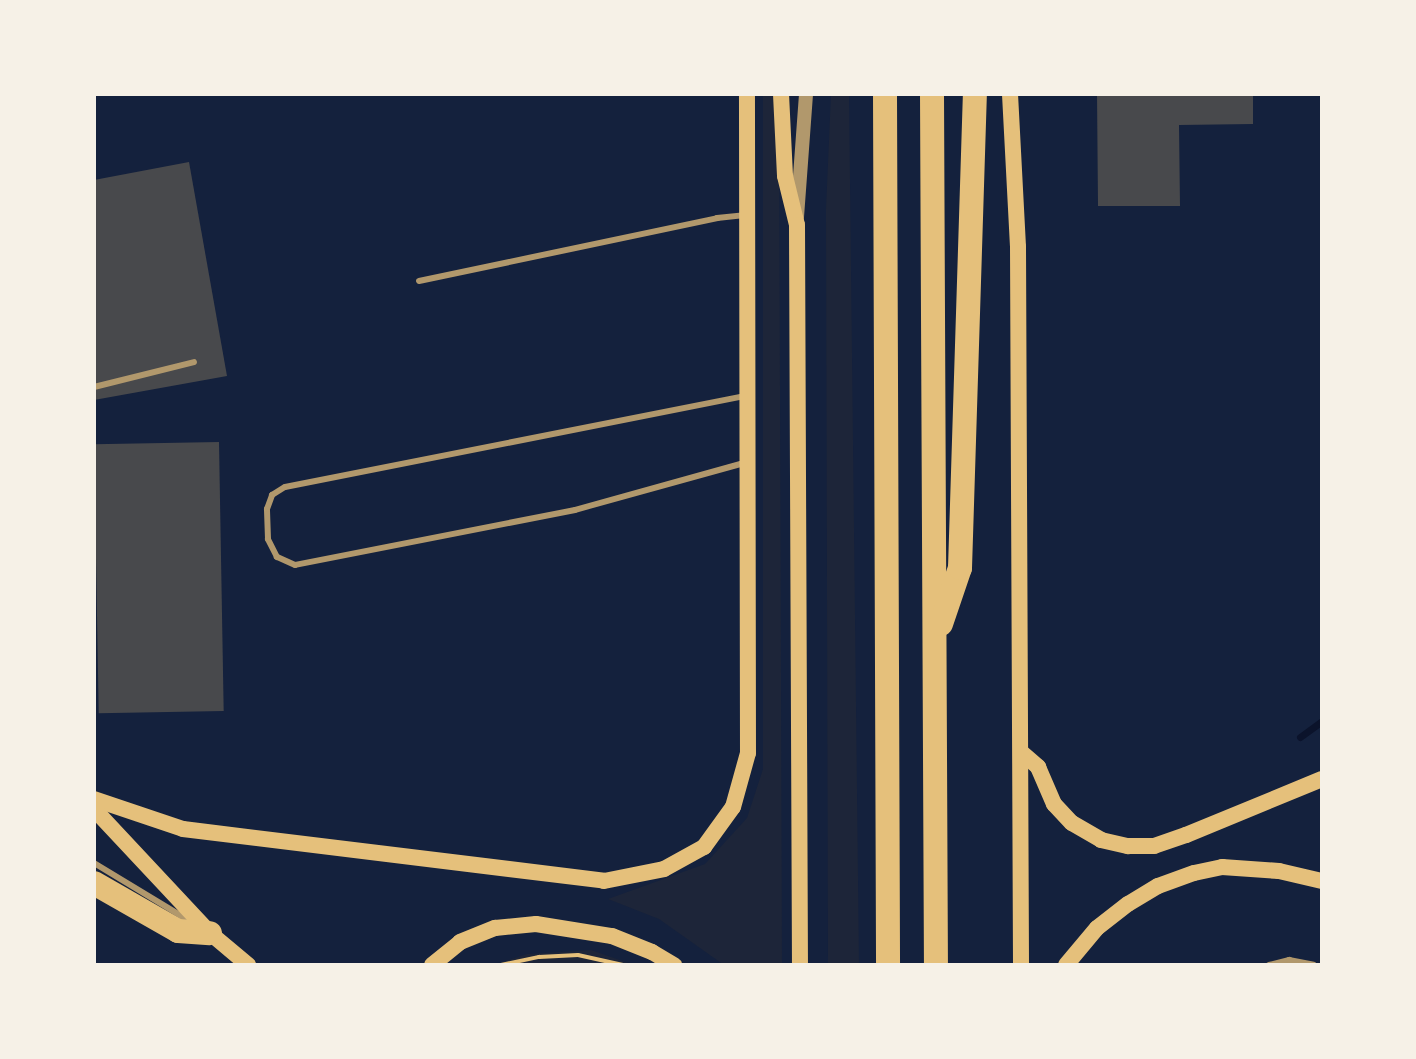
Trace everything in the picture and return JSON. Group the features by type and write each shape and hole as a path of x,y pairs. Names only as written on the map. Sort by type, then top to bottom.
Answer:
{"highway":[{"path":"885,94 888,965"},
{"path":"932,94 936,965"},
{"path":"935,641 960,568 975,94"},
{"path":"94,883 178,931 210,933"}],"main road":[{"path":"94,799 183,829 535,875 604,881 664,869 704,847 733,807 748,753 747,94"},
{"path":"781,94 785,176 797,225 800,965"},
{"path":"1010,94 1018,247 1021,965"},
{"path":"1021,752 1038,767 1054,804 1072,823 1101,840 1128,846 1154,846 1186,835 1322,779"},
{"path":"94,809 210,933 248,965"},
{"path":"1066,965 1097,928 1128,904 1158,886 1194,873 1222,867 1279,871 1322,881"},
{"path":"432,965 460,942 495,928 536,924 612,936 652,952 674,965"}],"street":[{"path":"797,225 806,94"}],"lane":[{"path":"419,281 747,215"},
{"path":"94,387 194,362"},
{"path":"747,396 285,487 272,495 267,509 268,539 277,557 295,565 575,510 747,462"},
{"path":"94,863 210,933"},
{"path":"1269,965 1289,960 1314,965"}],"path":[{"path":"501,965 539,957 578,955 623,965"}],"shaded area":[{"path":"763,94 776,94 779,107 782,965 724,965 659,919 608,899 705,864 747,818 763,769"},
{"path":"831,94 849,94 859,965 828,965 826,209"},
{"path":"591,950 634,965 494,965 527,954"}],"building":[{"path":"1097,94 1253,94 1253,124 1179,125 1180,206 1098,206"},
{"path":"189,162 227,376 94,400 94,180"},
{"path":"219,442 224,711 99,713 94,444"}],"waterway":[{"path":"1300,737 1322,721"}]}
